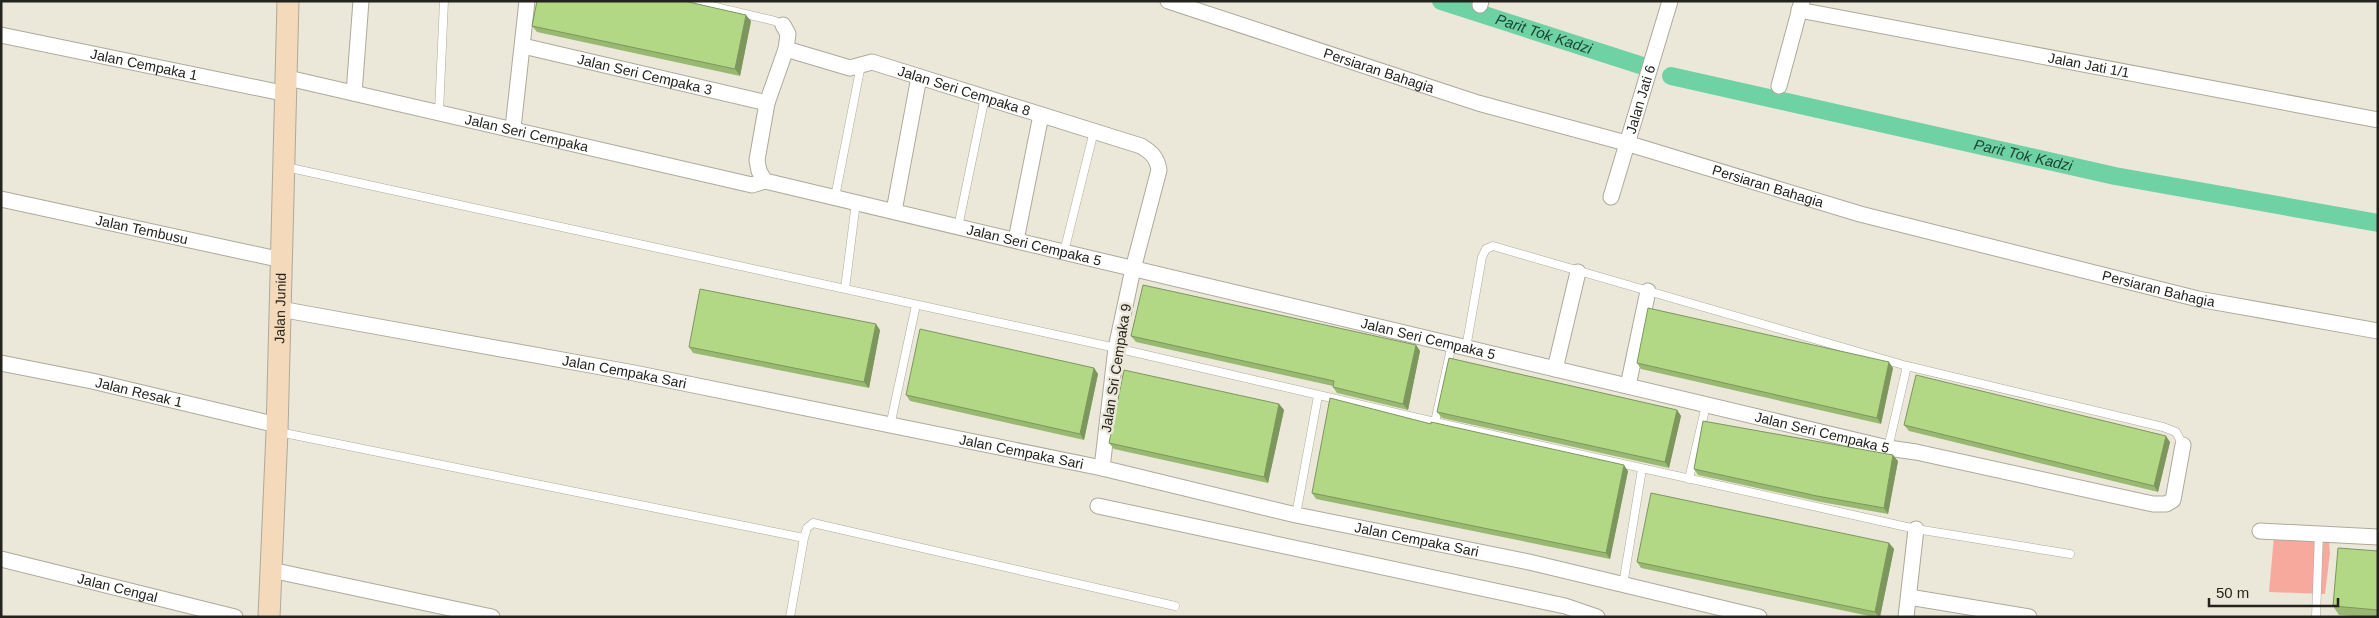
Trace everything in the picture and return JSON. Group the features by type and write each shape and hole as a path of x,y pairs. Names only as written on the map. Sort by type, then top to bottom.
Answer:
{"street":[{"name":"Jalan Junid","path":"269,617 277,429 288,1"},
{"path":"354,93 361,1"},
{"path":"513,128 527,1"},
{"name":"Persiaran Bahagia","path":"1168,1 1478,103 1626,143 1860,214 2198,299 2378,331"},
{"name":"Jalan Jati 6","path":"1612,197 1626,143 1670,1"},
{"path":"1779,86 1801,6"},
{"name":"Jalan Jati 1/1","path":"1801,6 2378,120"},
{"path":"765,181 759,171 757,160 767,103 786,48 788,34 783,25"},
{"name":"Jalan Cempaka 1","path":"1,36 287,86"},
{"name":"Jalan Seri Cempaka 3","path":"523,46 767,103"},
{"name":"Jalan Seri Cempaka 8","path":"786,48 850,68 872,62 1141,146"},
{"path":"894,211 919,77"},
{"name":"Jalan Seri Cempaka","path":"287,86 354,93 513,128 752,185 765,181"},
{"path":"1016,240 1041,115"},
{"name":"Jalan Sri Cempaka 9","path":"1102,468 1116,348 1133,268 1159,170 1158,161 1152,153 1141,146"},
{"name":"Jalan Seri Cempaka 5","path":"765,181 1888,448 1916,452 2153,504 2166,504 2173,500 2183,445"},
{"name":"Jalan Tembusu","path":"1,199 282,260"},
{"path":"1555,369 1578,272"},
{"path":"1628,386 1648,291"},
{"name":"Jalan Cempaka Sari","path":"280,309 614,370 1102,468 1296,515 1529,562 1759,617"},
{"name":"Jalan Resak 1","path":"1,363 92,381 277,429"},
{"path":"1098,506 1565,606 1597,617"},
{"path":"1906,617 1916,529"},
{"path":"2260,531 2319,532 2378,537"},
{"name":"Jalan Cengal","path":"1,559 235,617"},
{"path":"272,570 492,617"},
{"path":"1909,597 2029,617"}],"lane":[{"path":"439,112 444,1"},
{"path":"691,1 783,25"},
{"path":"835,197 861,64"},
{"path":"958,227 985,97"},
{"path":"1064,252 1094,131"},
{"path":"284,167 1116,348 1318,396 1916,529 2070,554"},
{"path":"846,289 856,202"},
{"path":"1434,422 1459,346 1482,257 1486,249 1493,246 1907,366 2163,427 2176,432 2183,445"},
{"path":"890,426 916,305"},
{"path":"1888,448 1907,366"},
{"path":"1296,515 1318,396"},
{"path":"1689,479 1706,405"},
{"path":"277,429 804,538"},
{"path":"1623,586 1642,469"},
{"path":"790,617 804,538 807,528 813,523 1176,606"},
{"path":"2316,617 2319,532"}],"shaded area":[{"path":"2274,536 2329,540 2330,553 2325,594 2269,592"}],"building":[{"path":"537,1 684,1 746,15 735,69 532,26"},
{"path":"1143,285 1416,345 1403,404 1333,387 1334,381 1131,336"},
{"path":"700,289 876,324 864,382 689,347"},
{"path":"1648,308 1889,362 1877,418 1637,363"},
{"path":"920,329 1094,368 1080,434 906,395"},
{"path":"1449,358 1677,410 1665,462 1437,412"},
{"path":"1124,370 1279,404 1264,477 1109,443"},
{"path":"1916,375 2166,436 2154,486 1904,425"},
{"path":"1330,398 1431,424 1431,422 1624,465 1606,553 1312,493"},
{"path":"1703,421 1893,455 1884,508 1817,496 1694,469"},
{"path":"1651,493 1889,543 1875,612 1637,562"},
{"path":"2338,548 2378,551 2378,610 2333,606"}],"waterway":[{"name":"Parit Tok Kadzi","path":"1441,1 1646,67"},
{"name":"Parit Tok Kadzi","path":"1671,76 2115,176 2378,223"}]}
